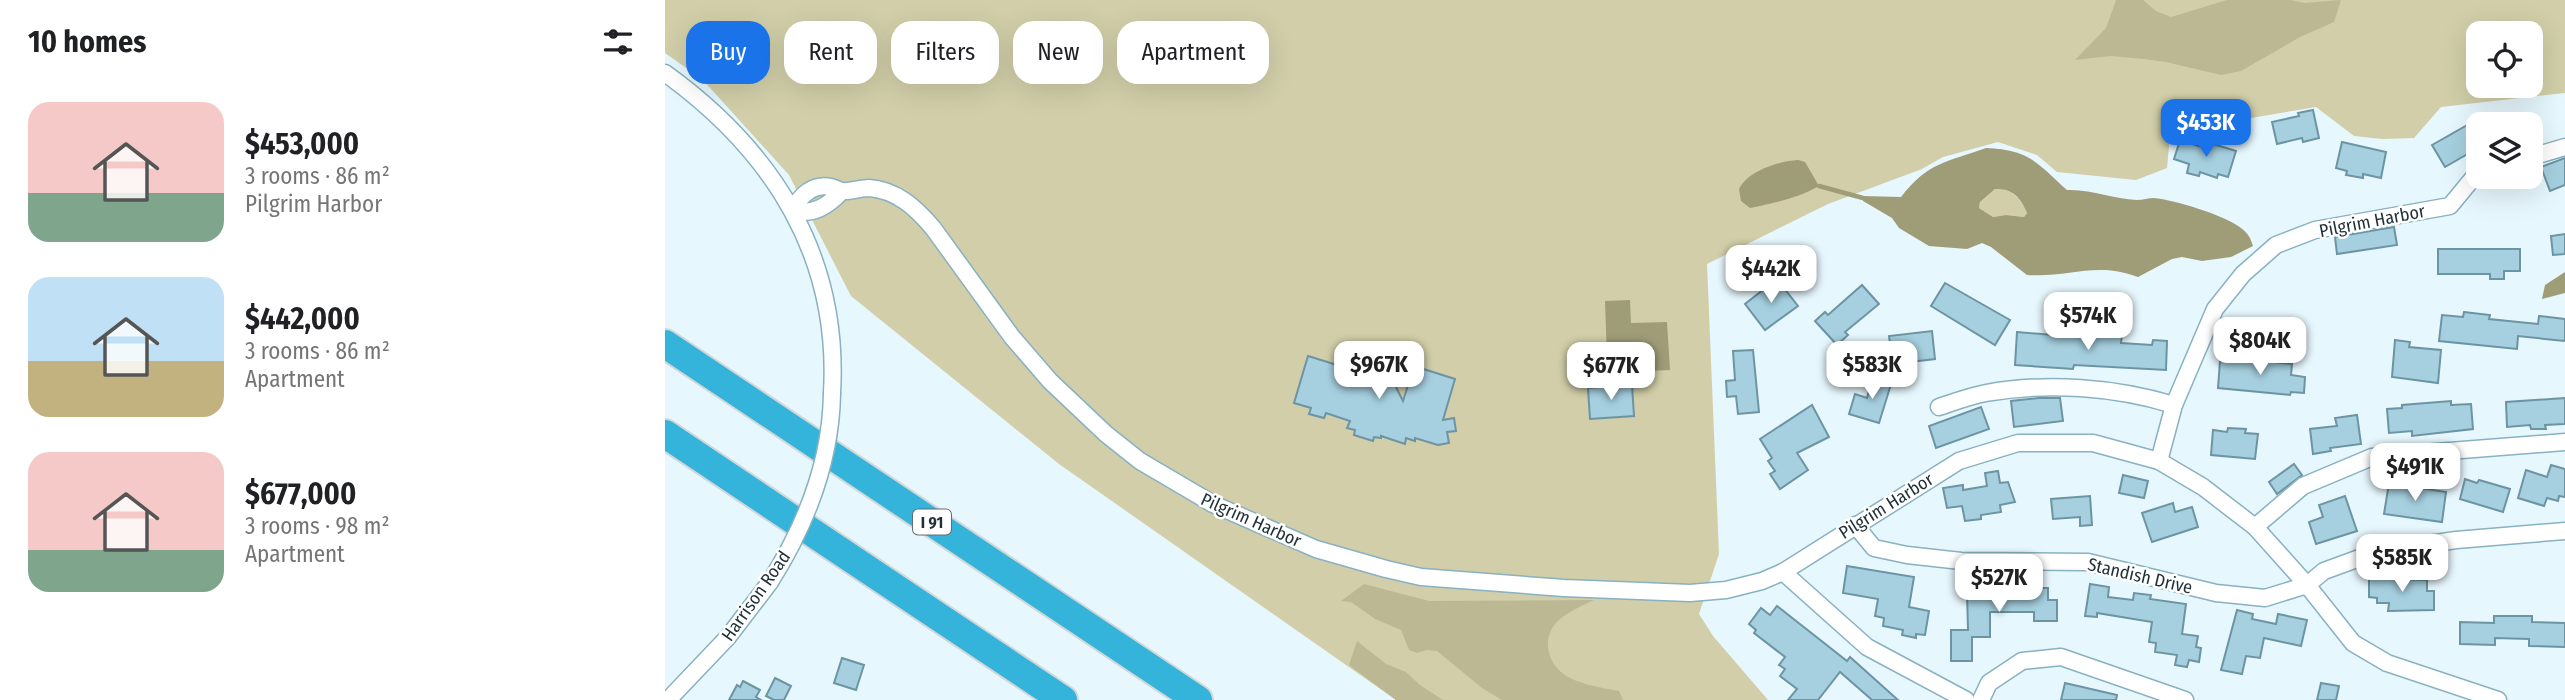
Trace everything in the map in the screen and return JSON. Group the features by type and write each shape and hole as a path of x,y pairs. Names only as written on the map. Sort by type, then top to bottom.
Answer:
{"highway":[{"name":"I 91","path":"665,344 1198,700"},
{"path":"665,435 1063,700"}],"street":[{"name":"Harrison Road","path":"665,73 699,99 741,138 771,176 793,211 812,255 823,291 831,347 832,393 828,434 815,490 797,535 770,582 728,637 668,700"},
{"path":"2543,153 2565,147"},
{"name":"Pilgrim Harbor","path":"2159,461 2174,405 2215,309 2243,275 2276,245 2315,230 2450,206 2466,187"},
{"name":"Pilgrim Harbor","path":"793,211 813,211 829,204 842,191 866,188 894,194 922,215 1012,337 1078,410 1140,461 1213,505 1316,549 1421,577 1564,588 1690,593 1726,590 1762,582 1783,572 1959,461 2018,443 2093,443 2159,461 2203,487 2255,527 2307,585 2353,643 2387,663 2498,700"},
{"path":"1939,407 1985,393 2067,387 2152,399 2174,405"},
{"path":"2255,527 2303,486 2372,457 2565,442"},
{"name":"Standish Drive","path":"1855,525 1874,548 1907,555 1961,561 2088,562 2216,593 2265,598 2307,585"},
{"path":"2307,585 2324,571 2376,552 2456,540 2565,531"},
{"path":"1783,572 1867,647 1966,700"},
{"path":"1981,700 1989,683 2022,661 2061,657 2185,700"}],"shaded area":[{"path":"665,0 2565,0 2565,93 2543,95 2543,21 2466,21 2466,98 2521,98 2441,107 2414,138 2354,136 2316,107 2251,118 2171,124 2167,168 2136,180 2057,172 2037,155 1998,142 1943,157 1922,169 1828,204 1707,264 1719,554 1699,614 1713,636 1768,700 1396,700 1059,464 851,296 789,175 707,84 770,84 770,21 686,21 686,68 665,53"},
{"path":"2116,0 2143,0 2156,11 2171,17 2227,0 2291,0 2305,3 2341,0 2334,22 2300,37 2241,71 2221,75 2144,59 2110,56 2075,60 2106,28"},
{"path":"1986,148 2013,151 2031,159 2067,190 2128,199 2154,198 2199,209 2241,228 2249,236 2253,246 2231,257 2202,261 2182,257 2172,259 2138,277 2108,270 2027,275 1982,243 1967,249 1929,246 1899,228 1892,218 1863,201 1863,196 1901,197 1929,170 1949,160","holes":["1995,189 2001,189 2019,198 2027,213 2024,217 1993,217 1979,208 1980,202"]},
{"path":"1798,160 1805,162 1819,186 1794,197 1750,208 1741,201 1739,189 1749,177 1773,165"},
{"path":"1995,189 2015,195 2027,213 2024,217 1993,217 1979,208 1980,202"},
{"path":"2565,272 2565,293 2542,299 2545,285"},
{"path":"1630,300 1631,323 1667,322 1670,370 1647,371 1646,357 1607,359 1605,301"},
{"path":"1364,584 1429,601 1594,600 1568,613 1553,626 1548,642 1551,659 1562,673 1570,678 1619,691 1623,700 1502,700 1482,688 1437,651 1417,653 1409,650 1401,630 1375,619 1351,602 1341,601"},
{"path":"1357,641 1386,664 1406,672 1443,700 1396,700 1349,665"}],"building":[{"path":"2313,110 2319,138 2303,142 2302,138 2277,144 2272,122"},
{"path":"2466,126 2466,155 2445,167 2432,145"},
{"path":"2180,140 2208,149 2210,143 2236,151 2228,177 2218,174 2217,178 2200,172 2199,176 2187,173 2189,164 2174,159"},
{"path":"2342,142 2386,152 2381,178 2363,174 2363,178 2346,175 2347,171 2336,168"},
{"path":"2565,158 2565,185 2550,191 2543,166"},
{"path":"2394,227 2397,245 2337,254 2335,237"},
{"path":"2565,234 2565,254 2553,255 2551,236"},
{"path":"2438,249 2520,249 2520,271 2504,271 2504,279 2490,279 2490,274 2438,274"},
{"path":"1777,279 1798,306 1765,330 1745,304"},
{"path":"1945,283 2010,320 1995,345 1931,306"},
{"path":"1862,285 1879,304 1845,332 1848,335 1837,345 1815,321 1825,312 1828,315"},
{"path":"2464,312 2490,315 2489,319 2538,324 2539,316 2565,319 2565,339 2518,336 2517,349 2439,341 2442,315 2463,317"},
{"path":"1932,331 1935,359 1893,364 1889,336"},
{"path":"2017,332 2090,338 2090,333 2122,335 2121,343 2152,345 2153,340 2167,341 2166,370 2015,365"},
{"path":"2395,340 2410,342 2409,347 2441,350 2438,383 2392,377"},
{"path":"1753,350 1759,412 1738,414 1736,396 1727,397 1726,381 1735,380 1733,351"},
{"path":"1308,356 1353,370 1371,361 1385,365 1403,401 1414,366 1455,379 1443,420 1454,418 1456,431 1447,432 1449,443 1438,445 1415,438 1415,441 1406,438 1405,444 1381,436 1374,437 1373,441 1354,435 1355,430 1347,428 1350,421 1326,413 1324,418 1309,414 1311,408 1294,403"},
{"path":"2231,358 2292,364 2291,375 2305,377 2304,393 2291,392 2290,395 2218,388 2220,361 2231,362"},
{"path":"1873,376 1892,381 1879,423 1849,414 1855,394 1867,398"},
{"path":"1632,385 1634,416 1590,419 1588,388"},
{"path":"2060,398 2063,421 2014,427 2011,401"},
{"path":"2565,398 2565,424 2545,425 2546,429 2531,429 2530,425 2507,427 2506,402"},
{"path":"2451,401 2451,405 2471,404 2473,429 2412,436 2412,431 2389,433 2387,409 2402,408 2402,405"},
{"path":"1812,405 1829,437 1797,453 1808,470 1780,489 1770,474 1775,471 1768,461 1772,458 1760,439"},
{"path":"1981,407 1989,429 1936,448 1929,426"},
{"path":"2357,415 2361,444 2330,448 2331,451 2313,454 2310,429 2337,426 2335,418"},
{"path":"2228,428 2246,429 2245,433 2258,434 2255,459 2211,455 2213,430 2227,432"},
{"path":"2294,464 2302,475 2277,494 2269,482"},
{"path":"2551,465 2565,469 2565,497 2559,496 2558,501 2547,498 2544,506 2518,498 2526,470 2547,477"},
{"path":"1998,471 2000,483 2008,482 2015,502 2000,505 2001,512 1965,521 1962,506 1947,508 1943,488 1963,485 1963,490 1987,486 1985,473"},
{"path":"2123,475 2148,481 2144,498 2119,493"},
{"path":"2465,479 2510,489 2503,512 2460,499"},
{"path":"2389,483 2446,492 2442,522 2384,514"},
{"path":"2090,496 2092,525 2080,526 2080,517 2053,519 2051,499"},
{"path":"2345,496 2357,531 2316,544 2309,522 2323,517 2319,505"},
{"path":"2173,503 2175,512 2192,507 2198,527 2152,542 2142,513"},
{"path":"1847,566 1914,577 1909,607 1929,611 1925,635 1916,634 1916,638 1902,635 1903,630 1883,626 1884,618 1875,616 1878,599 1843,593"},
{"path":"2369,578 2427,580 2427,591 2434,591 2434,610 2388,611 2389,603 2377,603 2377,598 2369,597"},
{"path":"1999,583 2017,583 2017,588 2048,588 2048,600 2057,600 2057,621 2034,621 2034,612 1990,612 1990,637 1972,637 1972,661 1951,661 1951,630 1968,630 1967,592 1999,592"},
{"path":"2090,584 2109,587 2108,597 2133,600 2134,593 2151,595 2150,599 2186,604 2182,634 2198,636 2196,647 2201,648 2199,662 2189,660 2187,667 2175,665 2177,655 2155,652 2156,643 2149,642 2152,622 2097,613 2097,617 2085,616"},
{"path":"1777,606 1847,661 1850,657 1898,700 1872,700 1840,672 1818,700 1788,700 1797,689 1780,676 1785,669 1779,665 1785,657 1754,633 1756,630 1749,624 1761,608 1770,615"},
{"path":"2237,610 2253,614 2252,619 2276,624 2278,614 2307,620 2301,646 2264,638 2260,658 2246,656 2242,674 2221,670"},
{"path":"2494,616 2532,616 2532,622 2565,623 2565,647 2529,646 2529,639 2495,638 2495,645 2460,644 2460,622 2494,623"},
{"path":"842,658 864,665 856,690 834,683"},
{"path":"775,678 791,686 784,700 774,700 766,696"},
{"path":"743,681 760,690 756,697 761,700 729,700 737,685 740,687"},
{"path":"2065,683 2117,695 2116,700 2061,700"},
{"path":"2321,683 2339,686 2336,700 2317,700"}],"waterway":[{"path":"1819,186 1863,198"}]}
